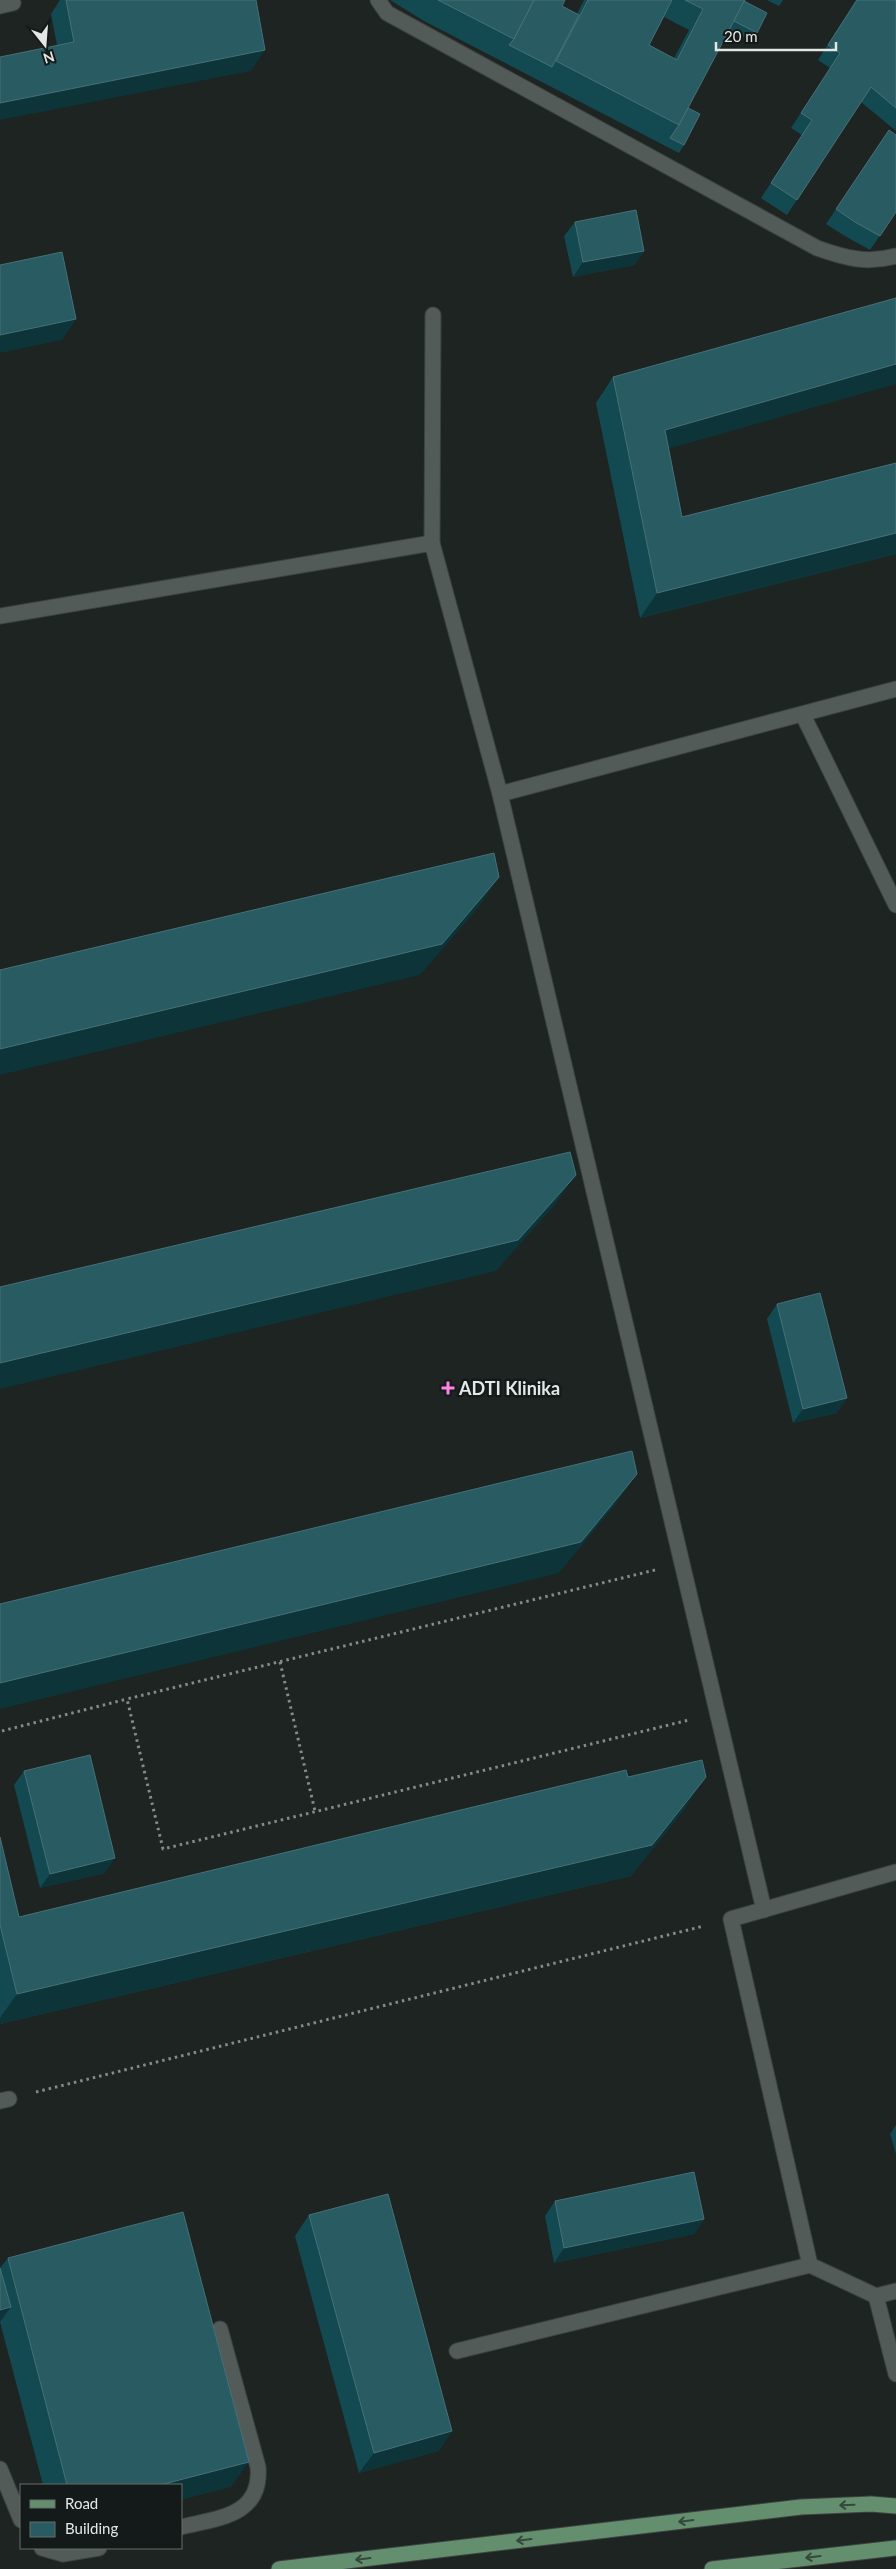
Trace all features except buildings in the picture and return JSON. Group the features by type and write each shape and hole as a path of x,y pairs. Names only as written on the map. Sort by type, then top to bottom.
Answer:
{"main road":[{"path":"280,2569 801,2507 871,2504 896,2506"},
{"path":"712,2569 896,2548"}],"street":[{"path":"378,0 387,13 817,248 852,260 885,259 896,256"},
{"path":"433,316 432,543 500,794 764,1910"},
{"path":"0,616 432,543"},
{"path":"500,794 896,689"},
{"path":"803,715 896,905"},
{"path":"810,2265 731,1919 896,1872"},
{"path":"456,2351 810,2265 876,2296 896,2291"},
{"path":"876,2296 896,2374"},
{"path":"182,2527 231,2514 247,2505 256,2494 259,2481 258,2467 220,2329"},
{"path":"0,2469 20,2518"},
{"path":"46,2549 63,2554 93,2549"}],"path":[{"path":"2,1731 681,1563"},
{"path":"280,1662 315,1811"},
{"path":"127,1699 163,1848 716,1713"},
{"path":"4,2100 731,1919"}],"place":[{"name":"ADTI Klinika","path":"448,1388"}]}
